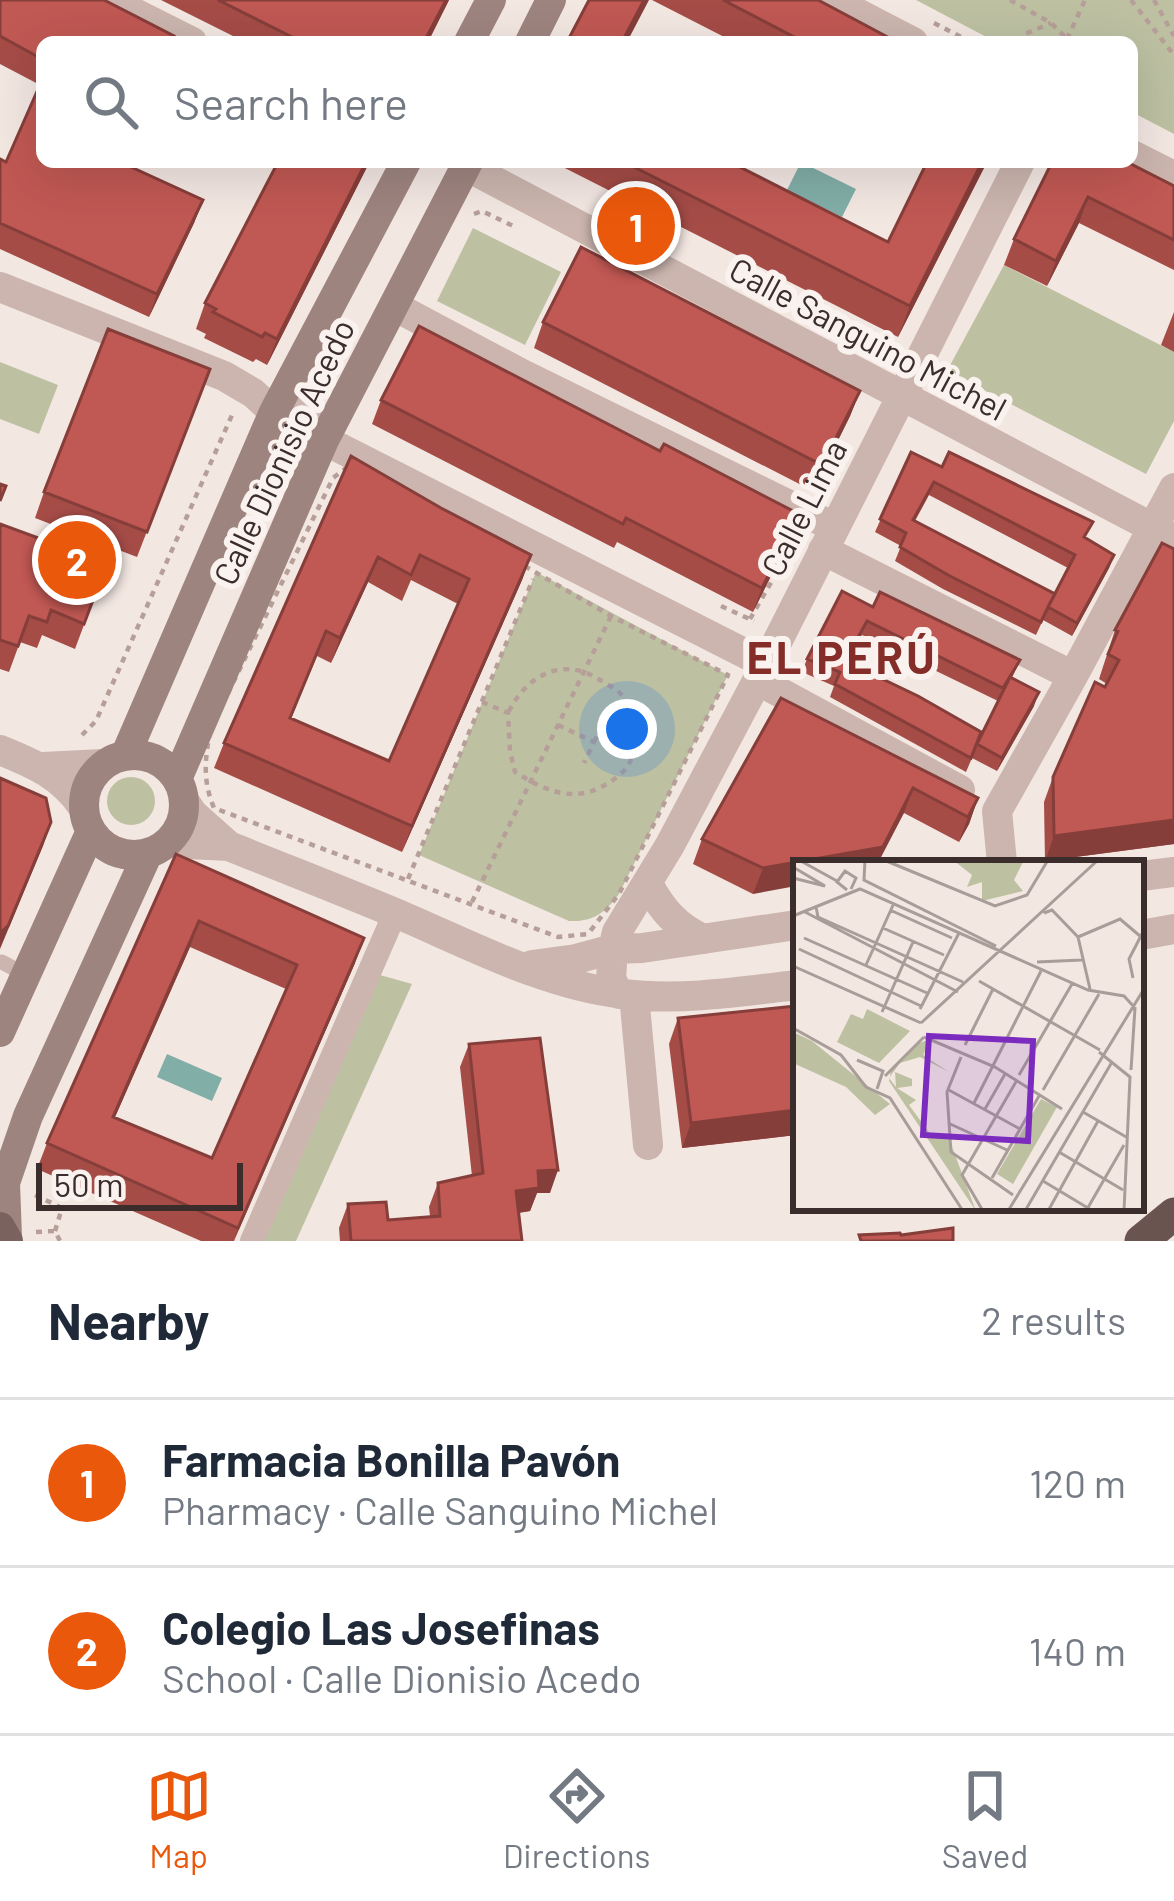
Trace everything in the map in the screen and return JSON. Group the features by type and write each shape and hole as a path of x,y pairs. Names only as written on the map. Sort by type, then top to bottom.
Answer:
{"highway":[{"path":"1141,1241 1174,1214"}],"main road":[{"path":"472,36 491,0"},
{"path":"533,36 551,0"},
{"name":"Calle Dionisio Acedo","path":"115,759 274,412 403,168"},
{"name":"Calle Dionisio Acedo","path":"181,790 324,440 465,168"},
{"path":"5,1235 5,1183 28,1116 158,848 183,817 181,790 168,767 141,754 115,759 92,776 85,791 87,819 101,843 115,852 131,855 158,848"},
{"path":"0,1032 14,968 87,819"}],"street":[{"path":"110,0 181,36"},
{"path":"832,0 902,36"},
{"path":"1138,158 1174,176"},
{"name":"Calle Sanguino Michel","path":"474,168 1163,533"},
{"name":"Calle Lima","path":"648,1145 627,948 648,884 1017,168"},
{"path":"0,287 224,376 274,412 299,406 314,414 324,440 761,672 997,811"},
{"path":"394,306 829,538 1073,676"},
{"path":"1002,860 997,811 1073,676 1163,533 1174,488"},
{"path":"0,750 43,767 71,789 87,819"},
{"path":"43,767 115,759"},
{"path":"181,790 193,814 395,913 520,967 633,995 706,996 793,985"},
{"path":"158,848 235,833"},
{"path":"1144,876 1174,872"},
{"path":"648,884 670,919 703,939"},
{"path":"252,1241 395,913"},
{"path":"520,967 793,926"},
{"path":"1144,934 1174,929"}],"path":[{"path":"1010,0 1051,23 1064,36"},
{"path":"1070,36 1085,0"},
{"path":"1131,0 1174,56"},
{"path":"1154,0 1174,36"},
{"path":"1023,36 1051,23"},
{"path":"76,741 95,721 236,408"},
{"path":"750,620 780,567"},
{"path":"536,572 611,616 728,675 620,895 588,934 558,938 407,881 536,572"},
{"path":"471,905 611,616"},
{"path":"556,668 584,671 618,691 629,710 635,740 628,766 608,784 585,795 556,793 515,772 508,713 515,698 538,676 556,668"},
{"path":"482,702 508,713"},
{"path":"559,724 594,742"},
{"path":"584,763 603,724"},
{"path":"211,728 205,786 214,808 235,833"},
{"path":"23,1189 62,1208 56,1231"}],"green space":[{"path":"916,0 1174,0 1174,134 1138,115 1138,36 985,36"},
{"path":"473,228 561,272 525,345 437,301"},
{"path":"1004,265 1174,352 1174,421 1146,474 947,371"},
{"path":"0,362 58,385 39,434 0,419"},
{"path":"536,572 728,675 619,894 598,915 585,920 569,921 419,855"},
{"path":"131,777 148,784 155,801 148,818 131,825 114,818 107,801 114,784"},
{"path":"380,975 412,984 296,1241 263,1241"}],"water":[{"path":"798,168 813,168 856,189 842,217 787,190"},
{"path":"167,1054 222,1078 212,1101 157,1077"}],"building":[{"path":"0,0 104,0 174,36 36,36 36,56 0,36"},
{"path":"218,0 446,0 427,36 290,36"},
{"path":"589,0 644,0 625,36 570,36"},
{"path":"723,0 818,0 886,36 792,36"},
{"path":"36,94 36,168 133,168 203,200 157,294 0,223 0,159 6,162"},
{"path":"275,168 363,168 277,339 265,333 262,337 213,312 216,309 205,303"},
{"path":"636,168 742,168 888,242 924,168 979,168 910,306"},
{"path":"1049,168 1138,168 1174,186 1174,240 1088,197 1056,261 1014,239"},
{"path":"581,247 860,391 822,465 543,322"},
{"path":"419,326 660,451 664,444 799,514 762,588 626,518 623,524 381,400"},
{"path":"108,329 210,369 147,532 44,492"},
{"path":"911,452 942,467 949,452 1093,522 1084,537 1114,555 1077,623 1048,607 1041,622 900,547 906,533 880,519","holes":["934,482 1075,555 1055,594 913,520"]},
{"path":"351,456 531,555 412,826 224,743","holes":["420,555 469,579 389,761 290,718 326,631 340,638 378,557 411,575"]},
{"path":"0,524 60,546 56,557 86,569 82,581 98,587 84,624 51,610 47,622 29,616 18,646 0,640"},
{"path":"1162,543 1174,549 1174,820 1054,836 1053,777 1095,682 1105,687 1119,660 1108,654 1115,630"},
{"path":"842,591 873,607 880,592 1020,660 1003,688 867,621 845,661 981,732 971,758 835,684 840,672 807,659"},
{"path":"1010,677 1039,692 1002,758 977,744"},
{"path":"781,698 978,798 968,817 913,788 883,847 763,868 702,839"},
{"path":"0,778 46,798 51,822 8,926 0,933"},
{"path":"176,854 364,938 238,1228 47,1143","holes":["199,921 297,965 212,1158 113,1117"]},
{"path":"793,1006 793,1110 691,1123 678,1018"},
{"path":"540,1038 558,1170 538,1171 539,1188 516,1191 522,1241 351,1241 348,1204 386,1202 388,1220 440,1216 438,1183 483,1173 469,1044"},
{"path":"953,1228 953,1241 861,1241 859,1235 901,1235"}],"place":[{"name":"Farmacia Bonilla Pavón","path":"636,226"},
{"name":"Colegio Las Josefinas","path":"77,560"}],"district":[{"name":"EL PERÚ","path":"842,658"}]}
